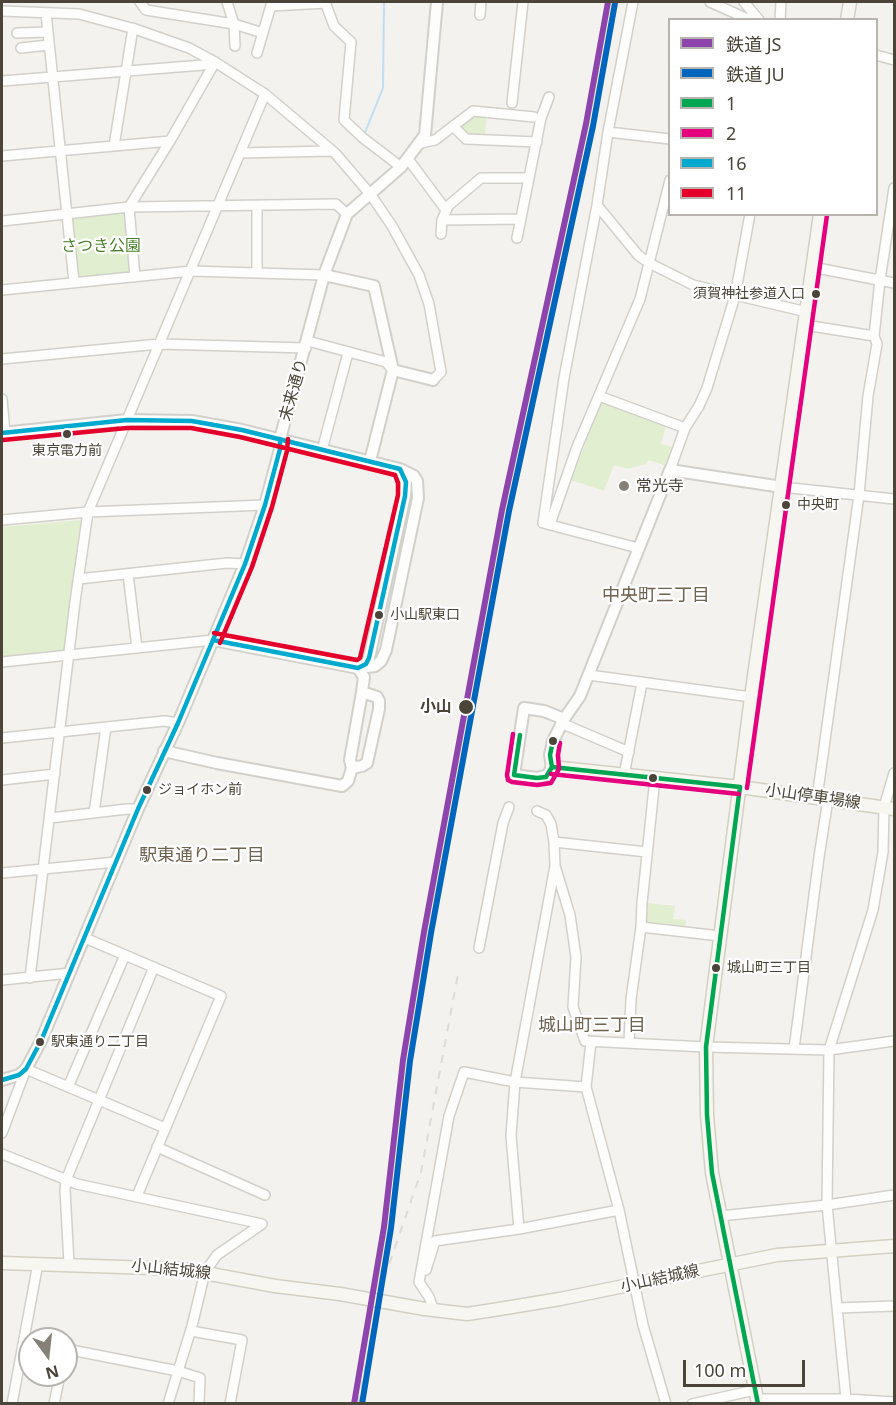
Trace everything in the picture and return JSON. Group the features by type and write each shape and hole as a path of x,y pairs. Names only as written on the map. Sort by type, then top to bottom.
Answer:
{"main road":[{"path":"848,18 850,2"},
{"path":"757,1398 729,1265 708,1140 706,1047 752,697 820,216"},
{"name":"小山停車場線","path":"551,761 624,775 740,787 889,808"},
{"name":"小山結城線","path":"2,1263 158,1267 205,1272 275,1286 340,1294 449,1313 476,1312 560,1299 777,1255 894,1246"}],"street":[{"path":"141,2 146,10 234,24 263,33"},
{"path":"227,2 234,24 236,46"},
{"path":"258,53 272,4 326,2 333,26 351,42 344,120 363,138 405,163 446,210"},
{"path":"2,221 129,207 336,204 347,214 405,163 425,135 437,2"},
{"path":"480,15 481,2"},
{"path":"512,103 523,2"},
{"path":"633,2 564,378 543,523 638,548"},
{"path":"710,2 745,18"},
{"path":"744,2 757,18"},
{"path":"780,18 781,2"},
{"path":"720,18 723,9"},
{"path":"2,11 79,14 133,28 189,48 216,62 266,94 332,151 371,195 392,226 419,275 429,304 441,372 434,380 393,370 386,362 307,344 159,344 2,359"},
{"path":"46,13 74,282"},
{"path":"114,146 133,28"},
{"path":"17,33 48,32"},
{"path":"21,48 49,45"},
{"path":"878,56 894,60"},
{"path":"2,81 52,75 203,65 216,62"},
{"path":"135,277 129,207 216,62"},
{"path":"30,978 68,655 88,512 266,94"},
{"path":"517,238 541,118 549,97"},
{"path":"421,143 435,140 473,111 534,117"},
{"path":"453,126 466,139 537,142"},
{"path":"608,132 668,139"},
{"path":"2,156 170,141"},
{"path":"240,153 332,151"},
{"path":"441,234 442,220 448,206 481,178 529,178"},
{"path":"795,1049 819,857 823,799 859,495 868,396 877,344 874,336 880,280 894,188"},
{"path":"550,524 577,447 640,299 667,200"},
{"path":"597,205 638,255 693,285 874,336"},
{"path":"257,206 257,273"},
{"name":"未来通り","path":"26,1069 41,1041 245,564 265,505 280,449 280,439 324,275 347,214"},
{"path":"629,752 563,721 544,711 524,708 514,775 543,778 548,775 553,741 563,721 576,704 589,675 685,428 707,388 735,296 750,216"},
{"path":"442,220 521,219"},
{"path":"812,267 894,283"},
{"path":"2,290 191,271 324,275 374,286 393,370 370,461"},
{"path":"322,450 348,352"},
{"path":"599,396 685,428"},
{"path":"2,399 3,433 126,420 163,419 213,424 400,469 406,482 405,496 369,658 366,664 358,668 213,640 2,662"},
{"path":"670,470 782,487 894,500"},
{"path":"2,520 88,512 265,505"},
{"path":"78,579 227,563 245,564"},
{"path":"128,574 136,648"},
{"path":"164,751 338,786 348,781 352,768 350,760 364,677 358,668"},
{"path":"589,675 752,697"},
{"path":"624,775 642,683"},
{"path":"352,768 367,763 379,709 377,697 362,692"},
{"path":"2,738 164,721 178,723"},
{"path":"94,813 106,727"},
{"path":"846,1399 827,1205 829,1050 873,910 894,773"},
{"path":"2,780 54,774"},
{"path":"629,1043 631,999 641,927 655,778"},
{"path":"479,948 503,823 509,807"},
{"path":"50,818 127,809 138,810"},
{"path":"519,1229 511,1136 515,1082 555,866 551,824 546,815 537,811"},
{"path":"554,842 647,852"},
{"path":"2,873 116,862"},
{"path":"555,866 570,915 576,957 573,1007 585,1041 829,1050 894,1041"},
{"path":"641,927 720,936"},
{"path":"84,938 221,996 136,1196"},
{"path":"68,1087 125,955"},
{"path":"69,1264 66,1180 154,967"},
{"path":"2,980 69,973"},
{"path":"591,1042 586,1086 619,1210 643,1325 666,1404"},
{"path":"26,1069 165,1128"},
{"path":"2,1080 19,1075 26,1069"},
{"path":"2,1133 26,1069"},
{"path":"429,1310 429,1297 419,1282 449,1116 465,1072 515,1082 586,1086"},
{"path":"157,1147 266,1195"},
{"path":"2,1154 66,1180 262,1224 217,1255 205,1272 191,1331 168,1404"},
{"path":"720,1216 827,1205 894,1195"},
{"path":"419,1282 423,1278 435,1241 519,1229 619,1210"},
{"path":"12,1404 38,1263"},
{"path":"837,1308 894,1306"},
{"path":"191,1331 243,1340 230,1404"},
{"path":"78,1351 178,1371 200,1378 199,1404"},
{"path":"54,1404 58,1387"},
{"path":"692,1404 757,1398 894,1402"}],"green space":[{"path":"473,113 487,114 485,136 466,137 457,125"},
{"name":"さつき公園","path":"127,210 133,275 75,279 69,217"},
{"path":"601,403 666,425 661,444 675,448 667,466 648,460 646,464 628,469 614,465 604,491 571,480"},
{"path":"81,520 65,652 2,660 2,527"},
{"path":"647,903 675,906 673,919 686,920 685,928 649,925 646,920"}],"waterway":[{"path":"364,135 383,88 384,2"}],"railway":[{"path":"358,1404 381,1288 421,1172 458,974"}],"rail line":[{"name":"JS","path":"354,1404 384,1227 403,1060 424,932 502,510 586,124 608,2"},
{"name":"JU","path":"362,1404 391,1228 410,1061 431,933 509,511 593,126 615,3"}],"transit line":[{"name":"2","path":"747,788 827,216"},
{"name":"16","path":"2,433 127,420 192,421 242,430 400,469 406,482 405,496 366,664 358,668 213,640"},
{"name":"11","path":"3,440 127,428 191,428 240,437 395,475 398,495 360,658 357,660 214,633"},
{"name":"16","path":"2,1080 19,1075 26,1069 41,1041 138,809 178,723 245,564 265,505 280,449 280,439"},
{"name":"11","path":"220,643 252,567 272,507 288,439"},
{"name":"2","path":"513,734 507,775 508,780 512,782 537,785 551,783 559,769 560,743"},
{"name":"1","path":"520,735 514,775 546,777 552,767 550,755 553,741"},
{"name":"1","path":"552,767 740,787"},
{"name":"2","path":"551,774 739,794"},
{"name":"1","path":"740,787 706,1047 707,1115 712,1173 758,1404"}],"place":[{"name":"須賀神社参道入口","path":"816,294"},
{"name":"東京電力前","path":"67,434"},
{"name":"常光寺","path":"624,486"},
{"name":"中央町","path":"786,505"},
{"name":"小山駅東口","path":"379,615"},
{"name":"小山","path":"466,707"},
{"name":"ジョイホン前","path":"147,790"},
{"name":"城山町三丁目","path":"716,968"},
{"name":"駅東通り二丁目","path":"40,1042"}],"district":[{"name":"中央町三丁目","path":"656,596"},
{"name":"駅東通り二丁目","path":"202,856"},
{"name":"城山町三丁目","path":"592,1026"}]}
